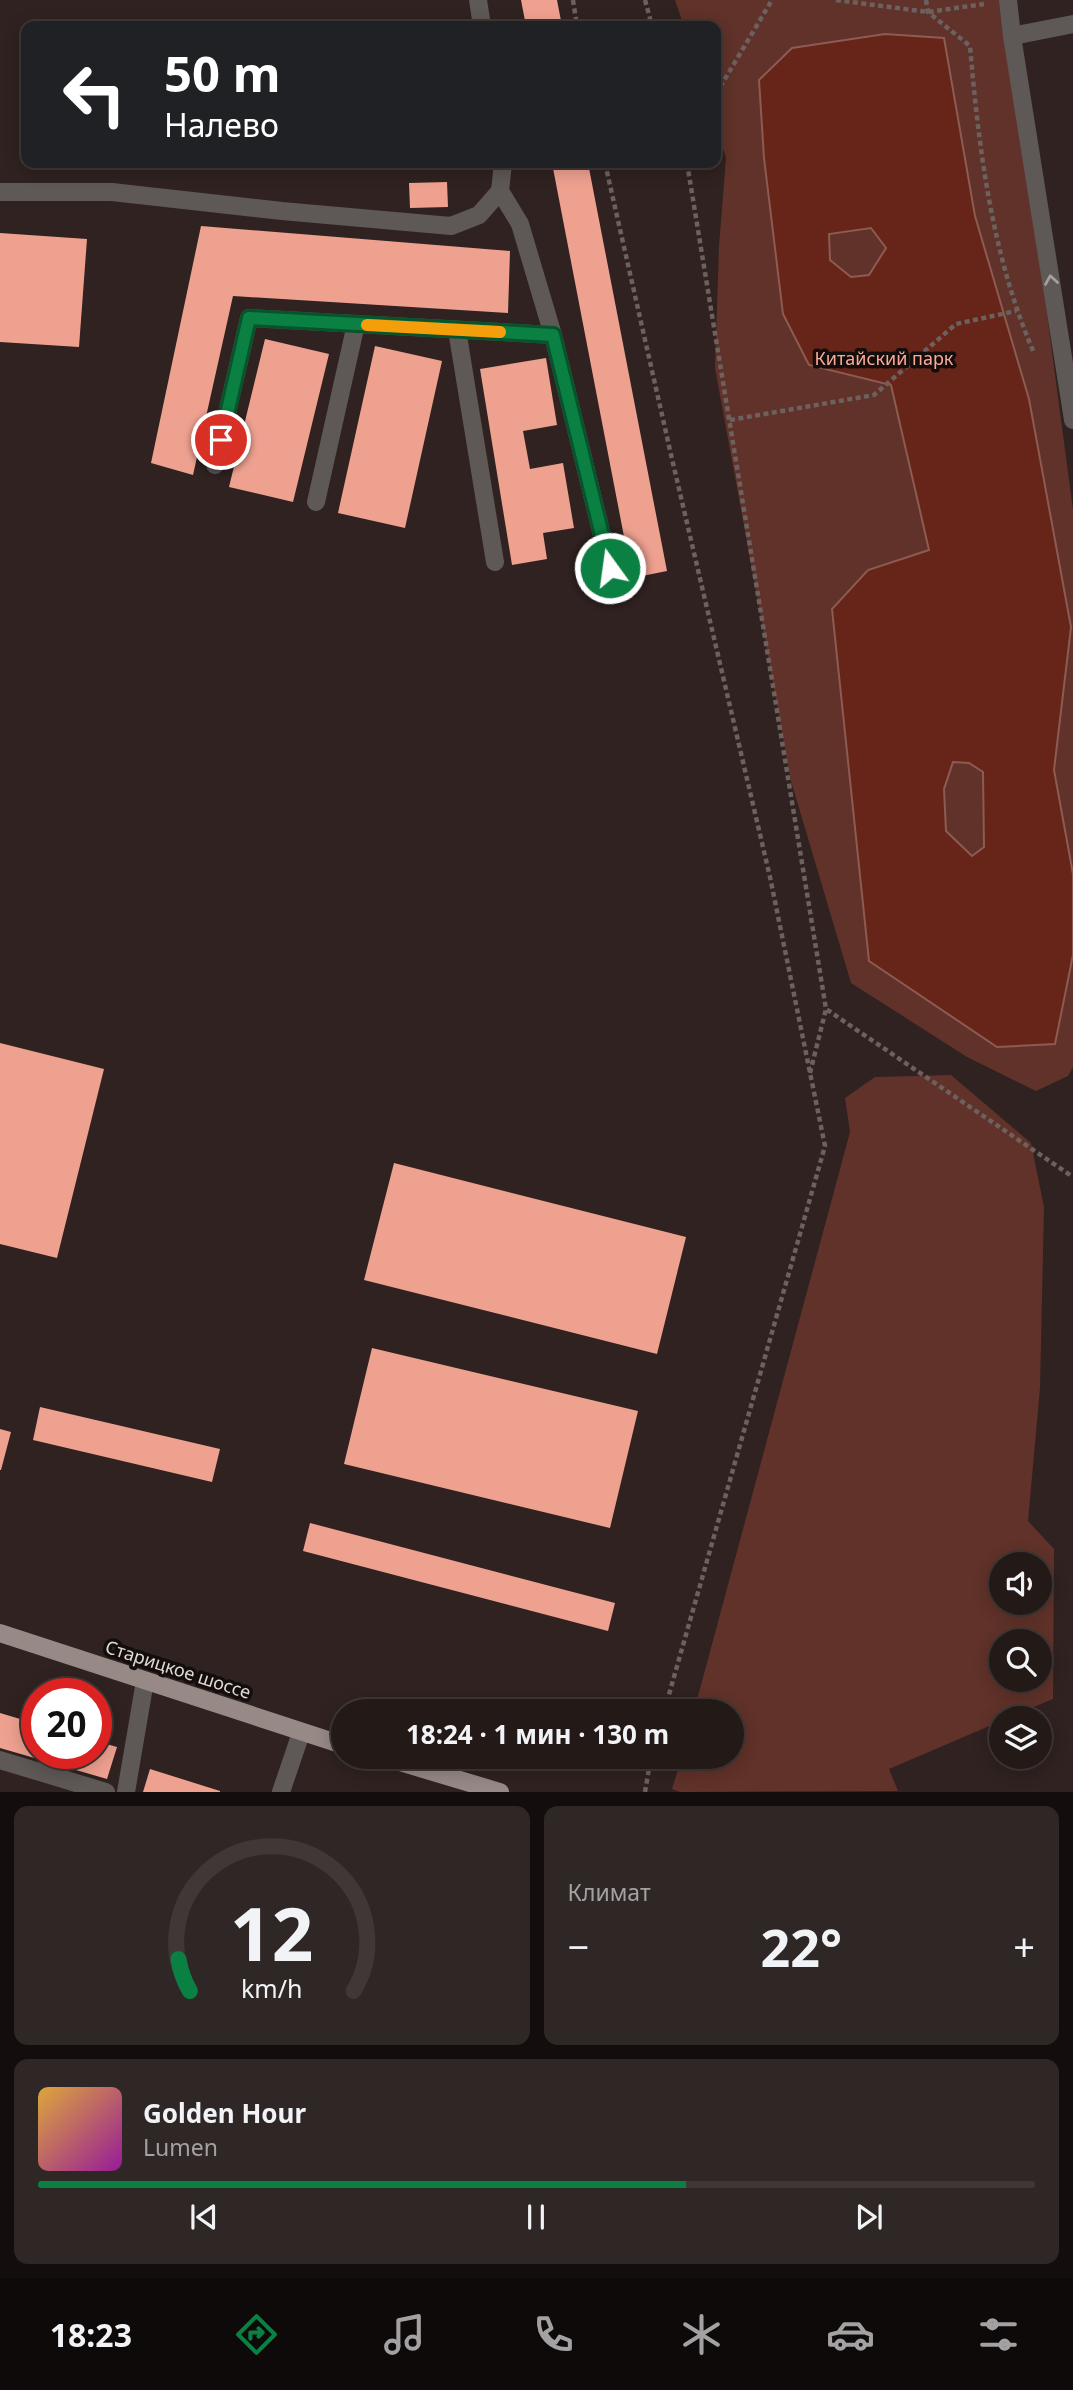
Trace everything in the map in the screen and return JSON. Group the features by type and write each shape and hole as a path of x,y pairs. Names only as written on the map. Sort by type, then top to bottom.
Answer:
{"main road":[{"name":"Старицкое шоссе","path":"0,1633 331,1741"},
{"path":"424,1769 500,1791"}],"street":[{"path":"478,0 481,21"},
{"path":"1008,0 1012,36 1066,328 1073,420"},
{"path":"1012,36 1073,24"},
{"path":"0,192 112,192 451,226 479,215 500,191 502,168"},
{"path":"500,191 520,224 553,335 610,568"},
{"path":"215,465 249,318 553,335"},
{"path":"316,502 356,324"},
{"path":"457,330 495,562"},
{"path":"125,1791 145,1681"},
{"path":"281,1791 301,1732"},
{"path":"0,1760 106,1791"}],"path":[{"path":"573,0 576,21"},
{"path":"645,0 651,21"},
{"path":"721,86 772,0"},
{"path":"836,0 928,12 987,3"},
{"path":"926,0 928,12 970,46 977,135 996,239 1016,311 1036,357"},
{"path":"606,168 770,877 825,1146 668,1699"},
{"path":"688,168 826,1009 810,1074"},
{"path":"730,421 874,395 956,324 1016,311"},
{"path":"826,1009 1073,1177"},
{"path":"645,1791 649,1769"}],"green space":[{"name":"Китайский парк","path":"675,0 1000,0 1073,510 1073,1067 1068,1076 1036,1091 967,1057 851,983 791,781 715,368 719,246 726,158 721,142 721,21 682,21"},
{"path":"951,1075 1031,1143 1044,1207 1040,1388 1028,1521 1054,1549 1053,1699 1036,1706 989,1706 989,1726 889,1769 898,1791 680,1792 672,1789 678,1769 744,1769 744,1699 697,1699 850,1132 845,1098 875,1077"}],"shaded area":[{"path":"885,34 944,38 975,216 1029,399 1071,627 1054,770 1073,874 1073,955 1055,1044 997,1047 869,961 832,609 868,570 929,550 891,385 809,365 783,314 764,158 759,80 792,48","holes":["871,228 886,248 869,275 851,277 830,260 829,234","953,762 969,763 983,772 984,847 972,856 946,831 944,789"]}],"building":[{"path":"521,0 557,0 561,21 525,21"},
{"path":"553,168 589,168 667,571 632,578"},
{"path":"447,182 448,207 410,208 409,183"},
{"path":"201,226 510,251 508,313 233,296 193,475 151,463"},
{"path":"0,233 87,239 79,347 0,342"},
{"path":"265,339 329,354 293,502 229,487"},
{"path":"375,346 442,361 405,528 338,513"},
{"path":"546,358 557,425 523,431 530,469 563,463 574,528 543,533 547,559 512,565 480,369"},
{"path":"0,1043 104,1069 57,1258 0,1244"},
{"path":"394,1163 686,1237 657,1354 364,1280"},
{"path":"372,1348 638,1411 610,1528 344,1464"},
{"path":"40,1407 220,1449 212,1482 33,1440"},
{"path":"0,1429 11,1432 1,1470 0,1470"},
{"path":"310,1523 615,1603 608,1631 303,1551"},
{"path":"0,1713 21,1719 21,1754 0,1748"},
{"path":"112,1746 117,1747 112,1763"},
{"path":"72,1769 110,1769 107,1779"},
{"path":"150,1769 220,1791 220,1792 143,1792"}],"slow traffic":[{"path":"367,325 500,332"}],"route":[{"path":"221,440 249,318 553,335 610,568"}]}
